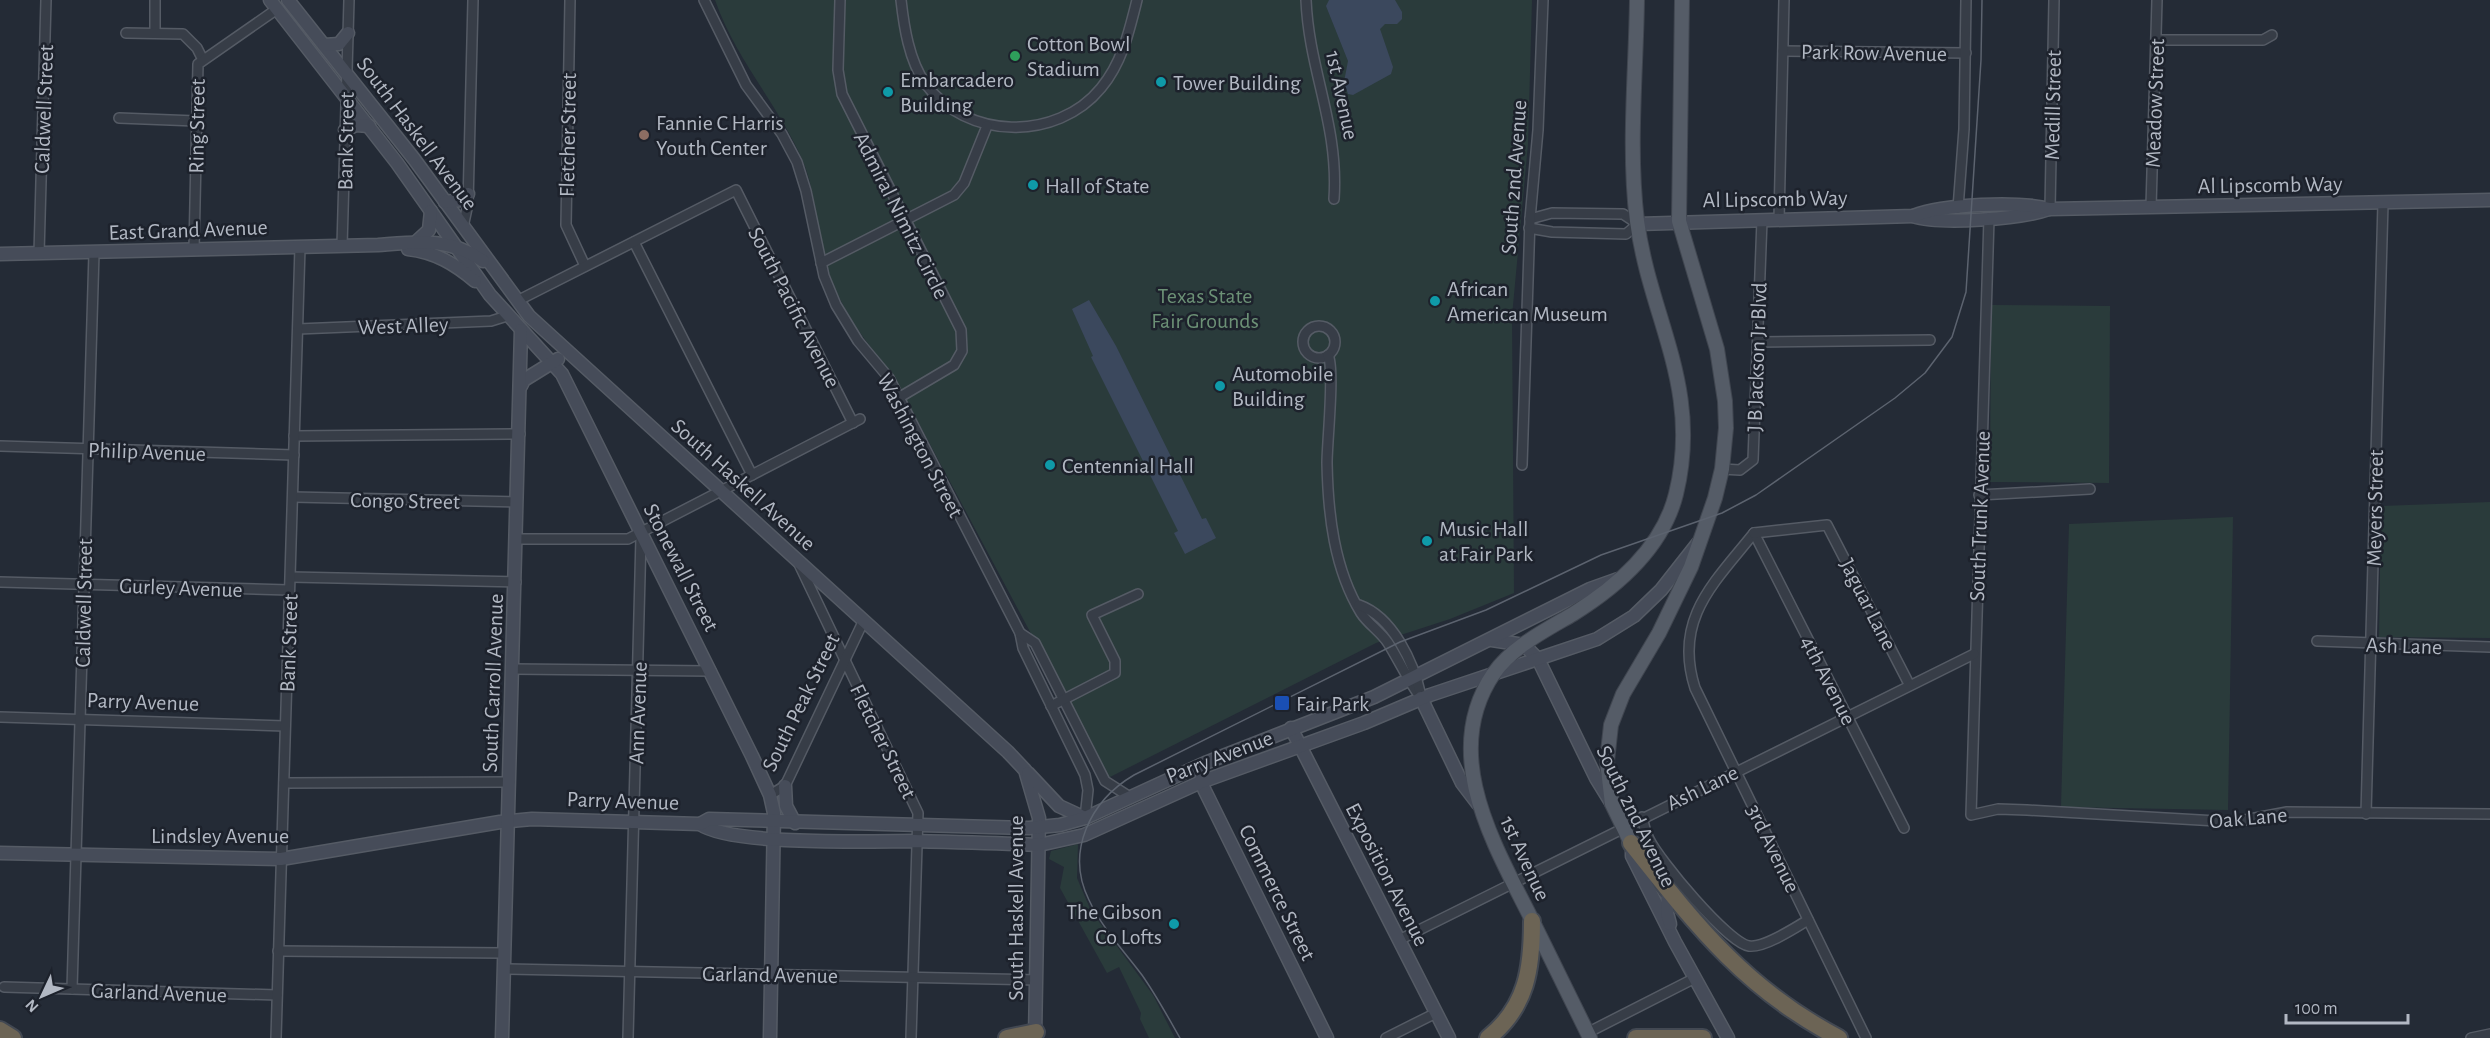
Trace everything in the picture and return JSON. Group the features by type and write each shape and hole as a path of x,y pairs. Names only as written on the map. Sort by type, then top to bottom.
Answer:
{"highway":[{"path":"1631,843 1727,958 1781,1003 1839,1038"},
{"path":"1489,1038 1506,1022 1522,997 1532,952 1532,921"},
{"path":"0,1030 13,1038"},
{"path":"1007,1038 1035,1035"},
{"path":"1635,1038 1703,1038"}],"main road":[{"name":"South Haskell Avenue","path":"288,0 445,202 517,302 568,353 1008,752 1024,770 1037,805 1039,827 1035,1035"},
{"path":"1479,804 1470,750 1472,729 1476,712 1495,672 1524,645 1597,599 1623,577 1653,543 1668,518 1676,494 1683,443 1680,386 1638,224 1634,170 1637,0"},
{"path":"1612,804 1607,761 1613,716 1684,585 1702,538 1722,469 1726,428 1722,377 1714,340 1679,221 1682,0"},
{"name":"South Haskell Avenue","path":"274,4 369,126 490,295 521,330"},
{"path":"324,45 339,44 348,33"},
{"path":"345,130 356,125 369,126"},
{"path":"445,202 461,200 468,194"},
{"name":"Al Lipscomb Way","path":"1638,224 1679,221 1913,216 1925,211 2032,205 2050,209 2490,200"},
{"name":"Al Lipscomb Way","path":"1913,216 1926,221 1989,218 2034,214 2050,209"},
{"path":"416,242 429,230 431,211"},
{"path":"438,256 453,244 463,227"},
{"name":"East Grand Avenue","path":"0,254 300,248 416,242 453,244"},
{"path":"453,244 470,252 491,267"},
{"name":"East Grand Avenue","path":"378,245 421,250 438,256 452,263 490,295"},
{"name":"Stonewall Street","path":"521,330 554,362 711,671 770,795 774,838"},
{"name":"South Carroll Avenue","path":"502,1038 521,330"},
{"path":"521,386 524,380 568,353"},
{"name":"Parry Avenue","path":"508,820 700,824 708,829 774,838 1039,845 1084,835 1201,782 1300,747 1421,698 1597,639 1634,616 1662,590 1702,538"},
{"name":"Parry Avenue","path":"700,824 709,819 795,823 1039,827 1060,825 1085,818 1205,763 1412,678 1590,589 1623,577"},
{"path":"1490,640 1524,645"},
{"name":"South 2nd Avenue","path":"1524,645 1538,659 1596,778 1623,826 1631,843 1632,856 1675,942 1728,1038"},
{"name":"1st Avenue","path":"1421,698 1462,783 1479,804 1513,882 1588,1036"},
{"name":"Exposition Avenue","path":"1291,728 1449,1038"},
{"path":"1201,782 1205,763"},
{"path":"1024,770 1059,806 1085,818"},
{"name":"Commerce Street","path":"1201,782 1327,1038"},
{"path":"784,786 786,806 795,823"},
{"name":"Lindsley Avenue","path":"0,853 281,859 508,820"},
{"path":"770,1038 774,838"},
{"path":"1668,890 1667,913 1675,942"}],"street":[{"name":"Caldwell Street","path":"39,254 46,0"},
{"path":"155,0 155,33"},
{"name":"Bank Street","path":"342,246 349,0"},
{"path":"463,227 468,194 473,0"},
{"name":"Fletcher Street","path":"570,0 566,225 585,266"},
{"name":"Washington Street","path":"704,0 736,68 782,134 797,162 806,190 829,291 845,323 889,378 900,397 1020,633 1023,648 1087,781 1085,818"},
{"name":"Admiral Nimitz Circle","path":"840,0 838,70 842,94 961,330 962,351 954,365 900,397"},
{"path":"901,0 907,36 923,80 944,103 987,126 1018,128 1046,122 1070,113 1092,97 1115,68 1127,39 1137,0"},
{"name":"1st Avenue","path":"1306,0 1310,44 1332,131 1334,199"},
{"name":"South 2nd Avenue","path":"1522,465 1529,223 1538,130 1543,0"},
{"path":"1779,220 1784,0"},
{"path":"1958,208 1966,53 1966,0"},
{"name":"Medill Street","path":"2050,209 2054,0"},
{"name":"Meadow Street","path":"2151,207 2157,0"},
{"name":"Ring Street","path":"194,249 198,64 274,4"},
{"path":"126,33 186,36 203,60"},
{"path":"2156,40 2263,40 2272,35"},
{"name":"Park Row Avenue","path":"1783,51 1966,53"},
{"path":"119,118 196,121"},
{"path":"821,263 954,195 963,183 987,126"},
{"name":"South Pacific Avenue","path":"634,242 736,190 856,421 752,475"},
{"name":"Meyers Street","path":"2366,814 2383,203"},
{"path":"1552,213 1623,214 1638,224 1626,234 1551,232 1529,223 1552,213"},
{"name":"South Trunk Avenue","path":"1971,815 1974,654 1989,218"},
{"name":"J B Jackson Jr Blvd","path":"1722,469 1740,470 1753,460 1762,220"},
{"path":"517,302 634,242 752,475 628,539 517,539"},
{"name":"Bank Street","path":"276,1038 300,248"},
{"name":"Caldwell Street","path":"72,989 86,448 94,253"},
{"name":"West Alley","path":"298,329 491,321 507,316"},
{"path":"1758,342 1930,340"},
{"name":"1st Avenue","path":"1328,355 1332,369 1328,424 1329,508 1342,569 1359,604 1367,608 1397,638 1421,698"},
{"path":"294,436 520,434"},
{"name":"Philip Avenue","path":"0,446 294,456"},
{"path":"1979,495 2090,489"},
{"name":"Congo Street","path":"292,497 518,502"},
{"name":"Jaguar Lane","path":"1754,533 1827,525 1909,684"},
{"name":"Ann Avenue","path":"628,1038 641,532"},
{"name":"4th Avenue","path":"1754,533 1904,828"},
{"name":"3rd Avenue","path":"1754,533 1700,602 1688,644 1690,674 1866,1038"},
{"name":"Fletcher Street","path":"799,562 918,813 911,1038"},
{"path":"291,577 516,582"},
{"name":"Gurley Avenue","path":"0,582 289,590"},
{"path":"1051,706 1115,673 1115,662 1092,615 1138,594"},
{"name":"South Peak Street","path":"770,795 784,786 863,622"},
{"name":"Washington Street","path":"1020,633 1035,643 1105,781 1130,797"},
{"name":"Ash Lane","path":"2317,641 2490,647"},
{"name":"Ash Lane","path":"1399,940 1623,826 1974,654"},
{"path":"513,669 711,671"},
{"name":"Parry Avenue","path":"0,717 285,726"},
{"path":"284,783 510,782"},
{"name":"Oak Lane","path":"1971,815 1998,809 2234,822 2287,812 2490,814"},
{"path":"1642,817 1649,840 1656,849 1709,915 1740,943 1747,946 1763,944 1808,921"},
{"path":"278,951 504,953"},
{"name":"Garland Avenue","path":"504,969 1037,980"},
{"path":"1588,1036 1695,978"},
{"name":"Garland Avenue","path":"4,987 277,995"},
{"path":"1386,1038 1436,1013"},
{"path":"2471,1038 2490,1034"}],"green space":[{"name":"Texas State Fair Grounds","path":"715,0 1532,0 1528,144 1512,316 1514,593 1450,619 1376,643 1108,778 892,373 858,330 840,299 822,248 812,191 802,159 723,21"},
{"path":"1991,305 2110,306 2109,483 1990,482"},
{"path":"2490,502 2490,638 2379,637 2381,506"},
{"path":"2233,517 2228,810 2061,807 2069,524"},
{"path":"1078,844 1077,878 1091,911 1153,995 1175,1038 1149,1038 1140,1019 1141,1013 1119,967 1107,973 1060,888 1064,867 1049,859 1051,851"}],"water":[{"path":"1329,0 1395,0 1402,12 1402,19 1397,24 1385,24 1380,29 1393,67 1391,74 1353,95 1348,94 1344,82 1348,61 1326,6"},
{"path":"1089,300 1116,346 1202,519 1206,518 1216,538 1185,554 1174,533 1178,531 1091,357 1093,356 1072,309"}],"tram line":[{"path":"1180,1038 1142,975 1100,920 1082,882 1081,846 1094,813 1118,786 1134,775 1400,642 1486,610 1601,555 1722,513 1756,495 1895,398 1925,373 1952,337 1966,292 1981,60 1982,0"}],"place":[{"name":"Cotton Bowl Stadium","path":"1015,56"},
{"name":"Tower Building","path":"1161,82"},
{"name":"Embarcadero Building","path":"888,92"},
{"name":"Fannie C Harris Youth Center","path":"644,135"},
{"name":"Hall of State","path":"1033,185"},
{"name":"African American Museum","path":"1435,301"},
{"name":"Automobile Building","path":"1220,386"},
{"name":"Centennial Hall","path":"1050,465"},
{"name":"Music Hall at Fair Park","path":"1427,541"},
{"name":"Fair Park","path":"1282,703"},
{"name":"The Gibson Co Lofts","path":"1174,924"}]}
